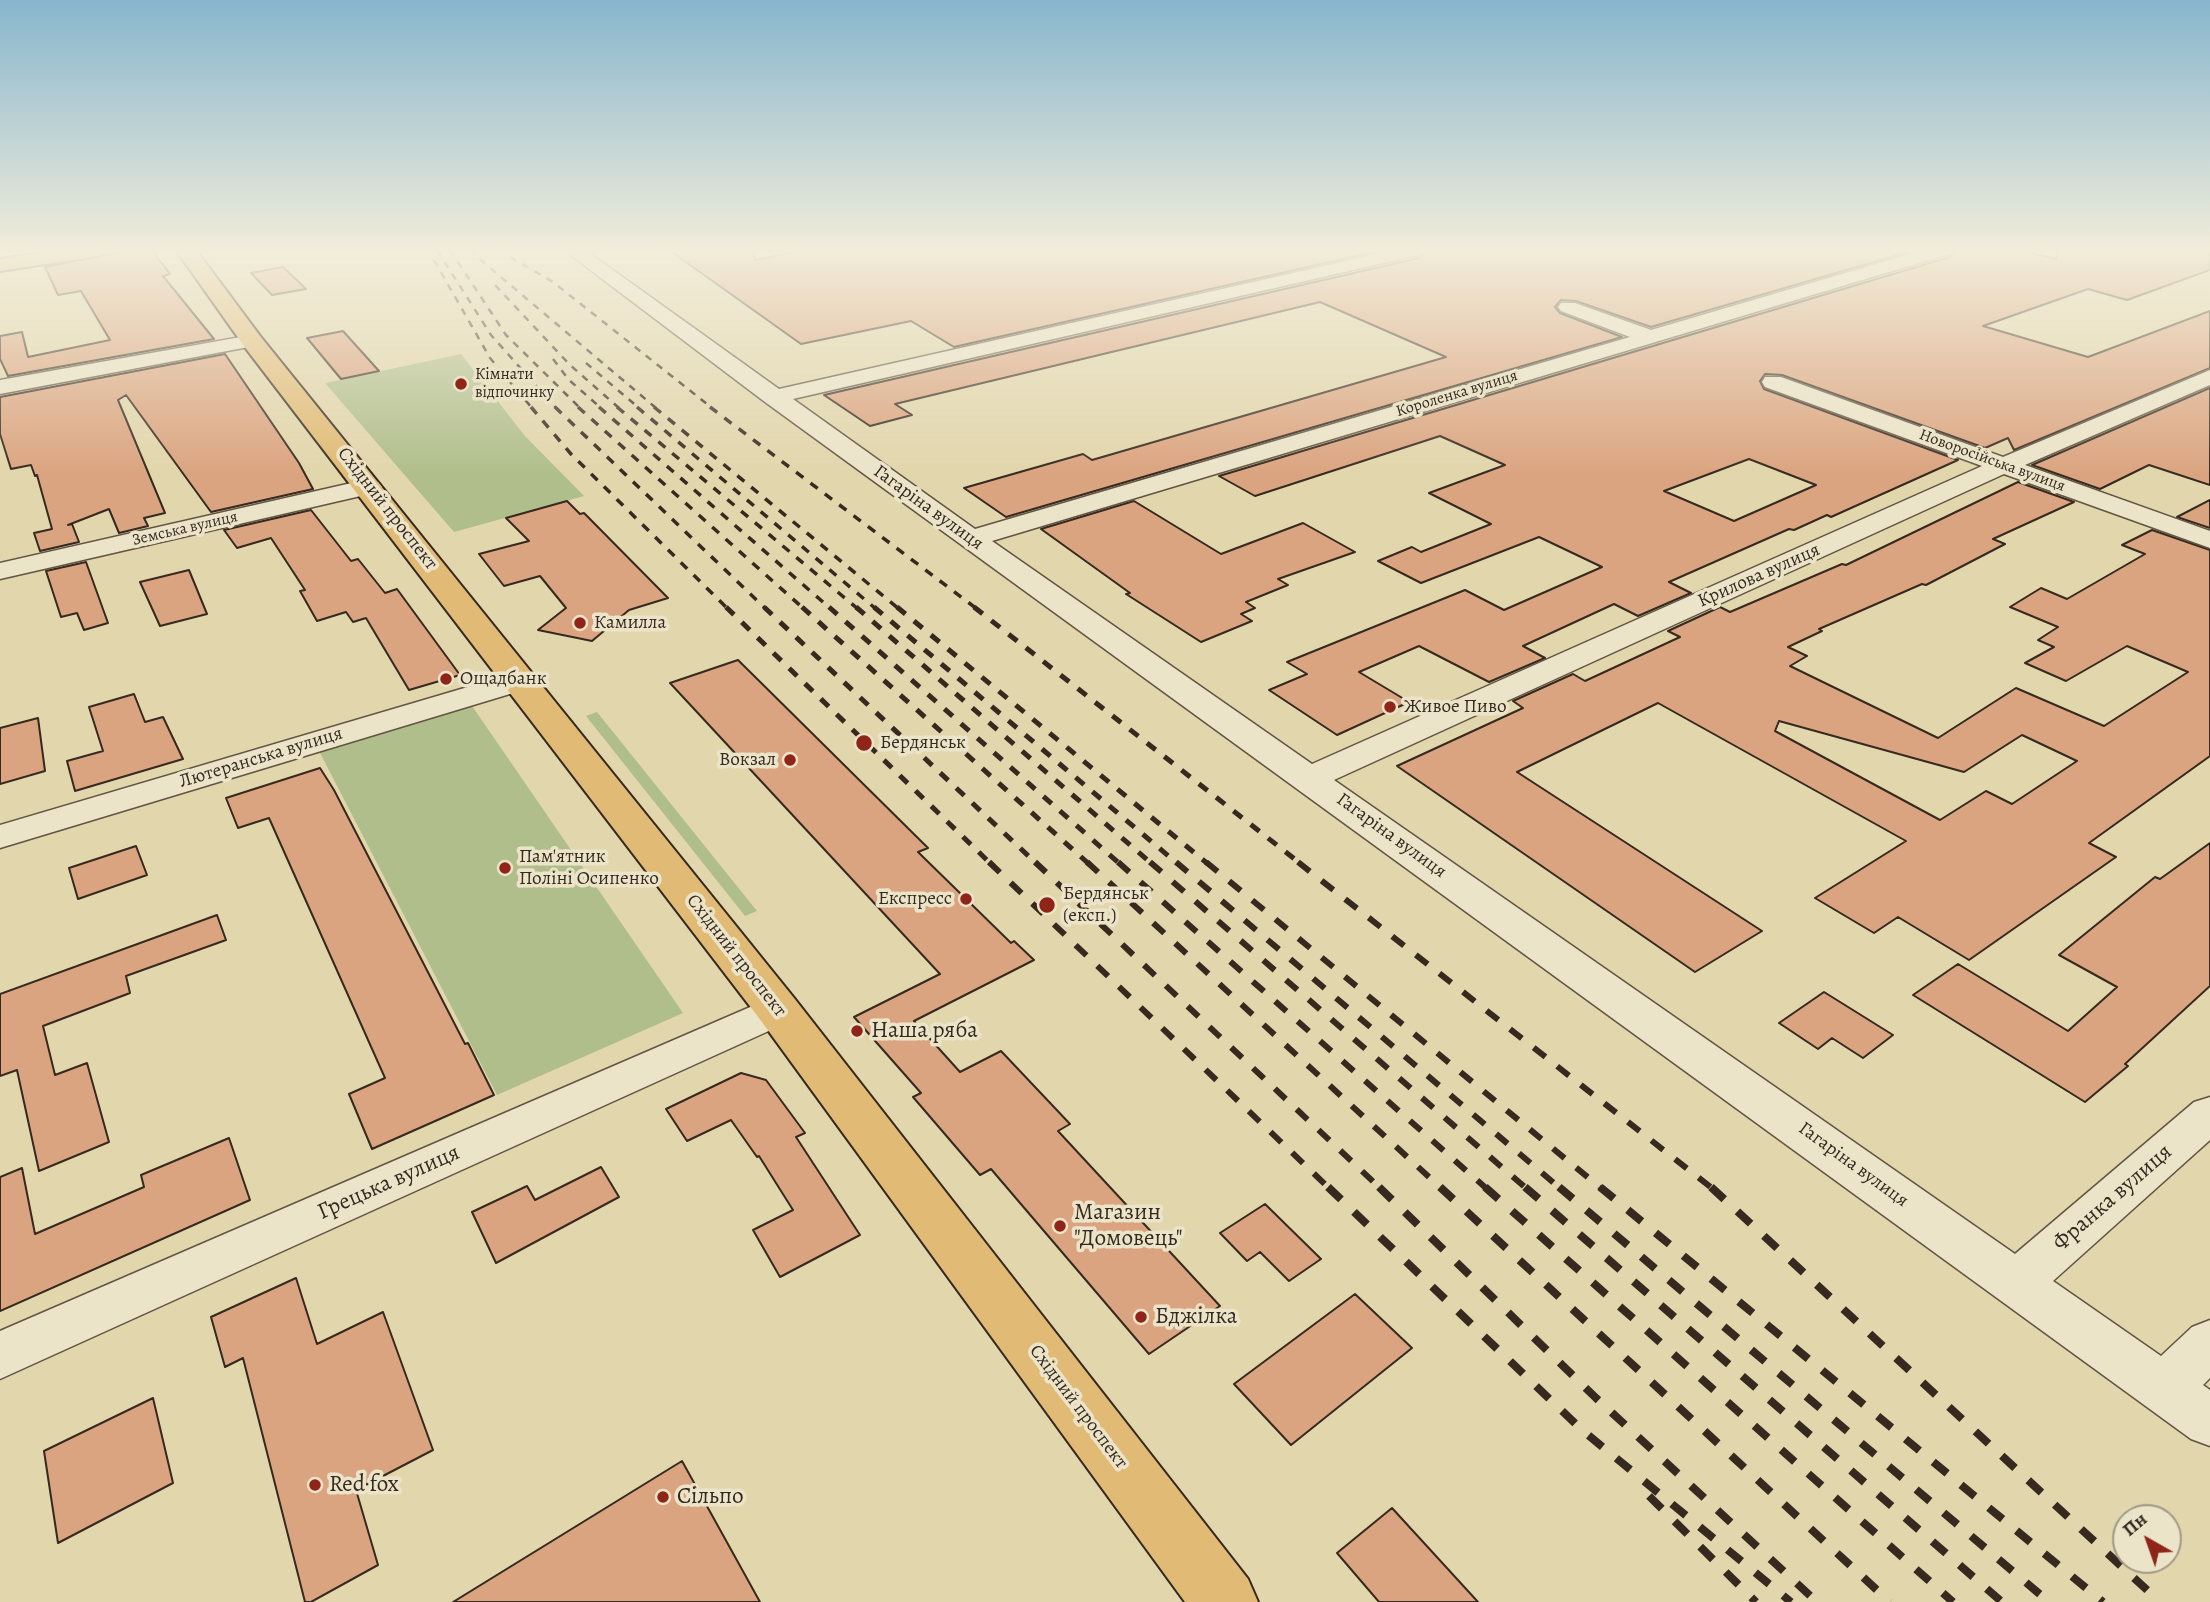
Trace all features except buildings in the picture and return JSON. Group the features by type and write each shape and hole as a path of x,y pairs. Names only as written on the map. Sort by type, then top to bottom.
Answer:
{"main road":[{"name":"Східний проспект","path":"240,325 522,680 778,1010 1225,1602"}],"street":[{"name":"Гагаріна вулиця","path":"675,325 971,539 2210,1420"},
{"path":"773,397 1088,325"},
{"path":"1617,325 1650,337"},
{"name":"Короленка вулиця","path":"971,539 1691,325"},
{"path":"0,387 252,341"},
{"name":"Крилова вулиця","path":"1310,778 2004,465 2210,377"},
{"name":"Новоросійська вулиця","path":"1773,382 2210,540"},
{"name":"Земська вулиця","path":"0,571 369,486"},
{"name":"Лютеранська вулиця","path":"0,837 522,680"},
{"name":"Грецька вулиця","path":"0,1356 778,1010"},
{"name":"Франка вулиця","path":"2017,1282 2210,1114"},
{"path":"2165,1388 2210,1343"}],"green space":[{"path":"461,354 525,436 584,496 454,532 325,383"},
{"path":"470,703 683,1013 497,1095 319,751"},
{"path":"597,712 757,911 745,916 586,716"}],"railway":[{"path":"471,325 490,358 532,408"},
{"path":"484,325 556,408"},
{"path":"499,325 506,335 580,408"},
{"path":"532,325 570,365 619,408"},
{"path":"557,325 656,408"},
{"path":"607,325 712,408"},
{"path":"553,359 569,380 601,408"},
{"path":"586,363 639,408"},
{"path":"531,407 571,454 728,609"},
{"path":"578,407 804,609"},
{"path":"599,407 831,609"},
{"path":"617,407 858,609"},
{"path":"637,407 876,609"},
{"path":"654,407 899,609"},
{"path":"710,407 977,609"},
{"path":"556,408 766,609"},
{"path":"726,607 991,864"},
{"path":"764,607 1037,864"},
{"path":"802,607 1089,864"},
{"path":"829,607 1120,864"},
{"path":"856,607 1152,864"},
{"path":"874,607 1178,864"},
{"path":"897,607 1208,864"},
{"path":"974,607 1301,864"},
{"path":"989,862 1330,1189"},
{"path":"1035,862 1381,1189"},
{"path":"1087,862 1442,1189"},
{"path":"1118,862 1487,1189"},
{"path":"1150,862 1527,1189"},
{"path":"1176,862 1561,1189"},
{"path":"1206,862 1602,1189"},
{"path":"1298,862 1713,1189"},
{"path":"1328,1187 1582,1430 1791,1602"},
{"path":"1379,1187 1596,1398 1817,1602"},
{"path":"1440,1187 1890,1602"},
{"path":"1485,1187 1953,1602"},
{"path":"1525,1187 2002,1602"},
{"path":"1559,1187 2049,1602"},
{"path":"1600,1187 2103,1602"},
{"path":"1711,1187 2160,1602"},
{"path":"1649,1496 1756,1602"}],"place":[{"name":"Кімнати відпочинку","path":"461,384"},
{"name":"Камилла","path":"580,623"},
{"name":"Ощадбанк","path":"446,679"},
{"name":"Живое Пиво","path":"1390,707"},
{"name":"Бердянськ","path":"864,743"},
{"name":"Вокзал","path":"790,760"},
{"name":"Пам'ятник Поліні Осипенко","path":"505,868"},
{"name":"Експресс","path":"966,899"},
{"name":"Бердянськ (експ.)","path":"1047,905"},
{"name":"Наша ряба","path":"857,1031"},
{"name":"Магазин \"Домовець\"","path":"1060,1226"},
{"name":"Бджілка","path":"1141,1317"},
{"name":"Red fox","path":"315,1485"},
{"name":"Сільпо","path":"663,1497"}]}
